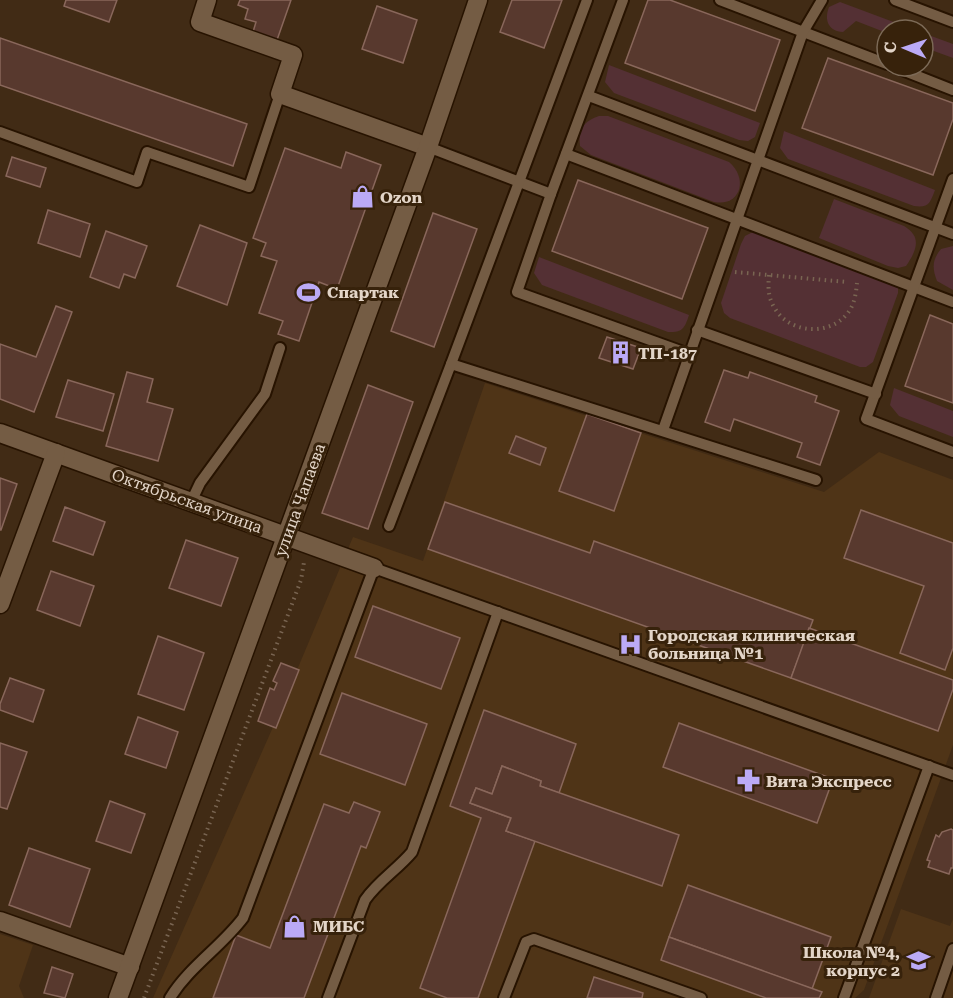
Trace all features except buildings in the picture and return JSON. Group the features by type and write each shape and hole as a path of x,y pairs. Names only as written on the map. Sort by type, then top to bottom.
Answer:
{"street":[{"path":"207,0 200,22 292,55 280,94 428,147"},
{"name":"улица Чапаева","path":"118,998 428,147 478,0"},
{"name":"Октябрьская улица","path":"0,433 374,568"},
{"path":"0,603 56,453"},
{"path":"0,921 130,967"}],"lane":[{"path":"389,526 452,364 586,0"},
{"path":"623,0 517,292 689,354"},
{"path":"720,0 875,59"},
{"path":"663,430 803,32 822,0"},
{"path":"895,0 953,22"},
{"path":"922,78 953,90"},
{"path":"0,132 137,182 147,152 249,187 280,94"},
{"path":"589,96 953,234"},
{"path":"428,147 551,194"},
{"path":"566,154 953,302"},
{"path":"953,179 866,419 953,452"},
{"path":"697,330 876,394"},
{"path":"191,502 200,483 266,394 280,348"},
{"path":"452,364 816,480"},
{"path":"170,998 192,970 228,937 243,918 374,568 953,775"},
{"path":"328,998 365,900 372,889 412,852 498,612"},
{"path":"844,998 929,766"},
{"path":"504,998 526,942 534,939 700,998"},
{"path":"936,998 953,949"}],"path":[{"path":"732,272 868,283"},
{"path":"768,275 768,292 774,308 785,321 800,328 817,330 834,325 847,314 855,299 858,283"},
{"path":"144,998 301,580 308,544"}],"shaded area":[{"path":"840,2 883,18 875,18 875,28 856,21 843,32 838,31 828,24 829,7"},
{"path":"935,37 953,44 953,58 935,51"},
{"path":"609,65 760,123 755,137 748,141 739,140 614,93 605,82"},
{"path":"599,116 608,116 729,162 739,176 739,190 730,200 714,202 591,155 580,146 581,130 589,120"},
{"path":"784,131 935,190 932,198 926,205 914,206 788,159 780,148"},
{"path":"834,199 910,230 916,244 913,255 906,266 898,268 888,266 819,238"},
{"path":"755,231 898,286 898,293 873,362 866,367 860,367 730,318 724,313 721,303 741,244 745,236"},
{"path":"953,246 953,290 937,281 934,261 941,249"},
{"path":"539,257 689,315 686,323 680,330 668,332 542,285 534,273"},
{"name":"Городская клиническая больница №1","path":"485,383 824,492 879,452 953,480 953,745 864,990 855,998 153,998 273,727 353,537 423,561"},
{"path":"894,388 953,411 953,437 899,416 890,405"},
{"name":"Школа №4, корпус 2","path":"901,909 950,926 953,919 953,998 869,998"},
{"path":"0,934 33,945 19,986 24,998 0,998"}],"place":[{"name":"Ozon","path":"362,197"},
{"name":"Спартак","path":"309,292"},
{"name":"ТП-187","path":"620,353"},
{"name":"Городская клиническая больница №1","path":"630,644"},
{"name":"Вита Экспресс","path":"748,781"},
{"name":"МИБС","path":"295,926"},
{"name":"Школа №4, корпус 2","path":"918,961"}]}
